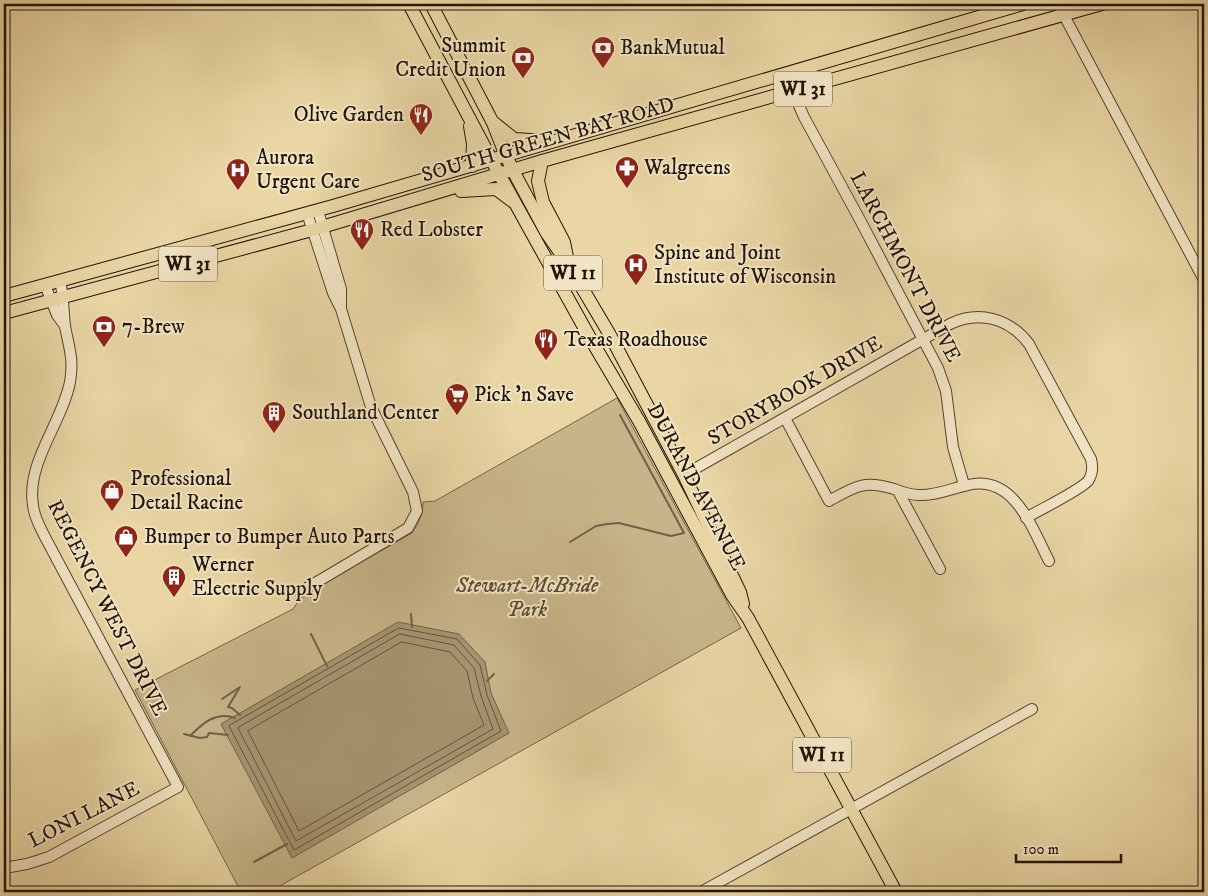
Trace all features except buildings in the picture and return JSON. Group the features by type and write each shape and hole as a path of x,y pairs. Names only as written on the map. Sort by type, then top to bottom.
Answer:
{"main road":[{"name":"DURAND AVENUE","path":"409,4 499,174 590,338 639,421 732,595 748,618 896,892"},
{"name":"DURAND AVENUE","path":"431,4 493,123 506,156 546,232 568,264 610,335 684,475 740,592 748,618"},
{"name":"SOUTH GREEN BAY ROAD","path":"62,290 197,261 315,220 400,187 1023,4"},
{"name":"SOUTH GREEN BAY ROAD","path":"62,290 181,258 214,238 315,220 431,194 542,161 792,92 1061,9 1102,4"},
{"path":"466,112 473,144 472,166"},
{"path":"493,123 514,139 556,142"},
{"path":"542,161 538,181 543,202 564,242 568,264"},
{"path":"431,194 496,189 517,206"},
{"path":"4,307 62,290"},
{"path":"4,296 48,293"},
{"path":"4,313 48,293"},
{"path":"590,338 605,346 609,342 610,335"},
{"path":"611,374 632,378"}],"street":[{"path":"1061,9 1204,280"},
{"name":"LARCHMONT DRIVE","path":"785,74 804,117 938,368 946,391 953,447 964,485"},
{"path":"300,592 408,528 417,511 414,492 371,407 341,309 333,293 315,220"},
{"name":"REGENCY WEST DRIVE","path":"62,290 72,366 69,384 35,472 32,483 33,507 45,537 178,787"},
{"name":"REGENCY WEST DRIVE","path":"48,293 57,315 66,327"},
{"name":"STORYBOOK DRIVE","path":"684,475 956,322 966,318 997,319 1006,323 1023,336 1029,344 1091,459 1090,477 1083,485 1026,518"},
{"path":"785,418 829,501 850,489 864,484 878,485 926,496 964,485 986,484 1002,489 1015,500 1049,560"},
{"path":"898,490 940,569"},
{"path":"701,892 1032,709"},
{"name":"LONI LANE","path":"4,868 27,864 49,857 178,787"}],"green space":[{"name":"Stewart-McBride Park","path":"617,398 741,628 269,892 241,892 135,690 293,609 302,596 412,533 420,518 423,502 435,501"}],"water":[{"path":"398,622 459,634 485,662 491,693 509,733 292,858 221,724"}],"waterway":[{"path":"570,542 596,526 619,523 671,536 684,533 620,415"},
{"path":"411,614 412,627"},
{"path":"311,634 327,666"},
{"path":"487,681 494,674"},
{"path":"222,699 240,687 228,707 240,715"},
{"path":"190,736 210,719 222,716 235,718"},
{"path":"184,734 200,738 207,737 209,733 228,735"},
{"path":"254,862 287,844"}],"place":[{"name":"BankMutual","path":"603,69"},
{"name":"Summit Credit Union","path":"523,79"},
{"name":"Olive Garden","path":"421,136"},
{"name":"Walgreens","path":"627,189"},
{"name":"Aurora Urgent Care","path":"238,191"},
{"name":"Red Lobster","path":"362,251"},
{"name":"Spine and Joint Institute of Wisconsin","path":"636,286"},
{"name":"7-Brew","path":"104,348"},
{"name":"Texas Roadhouse","path":"546,361"},
{"name":"Pick 'n Save","path":"457,416"},
{"name":"Southland Center","path":"274,434"},
{"name":"Professional Detail Racine","path":"112,512"},
{"name":"Bumper to Bumper Auto Parts","path":"126,558"},
{"name":"Werner Electric Supply","path":"174,598"}]}
